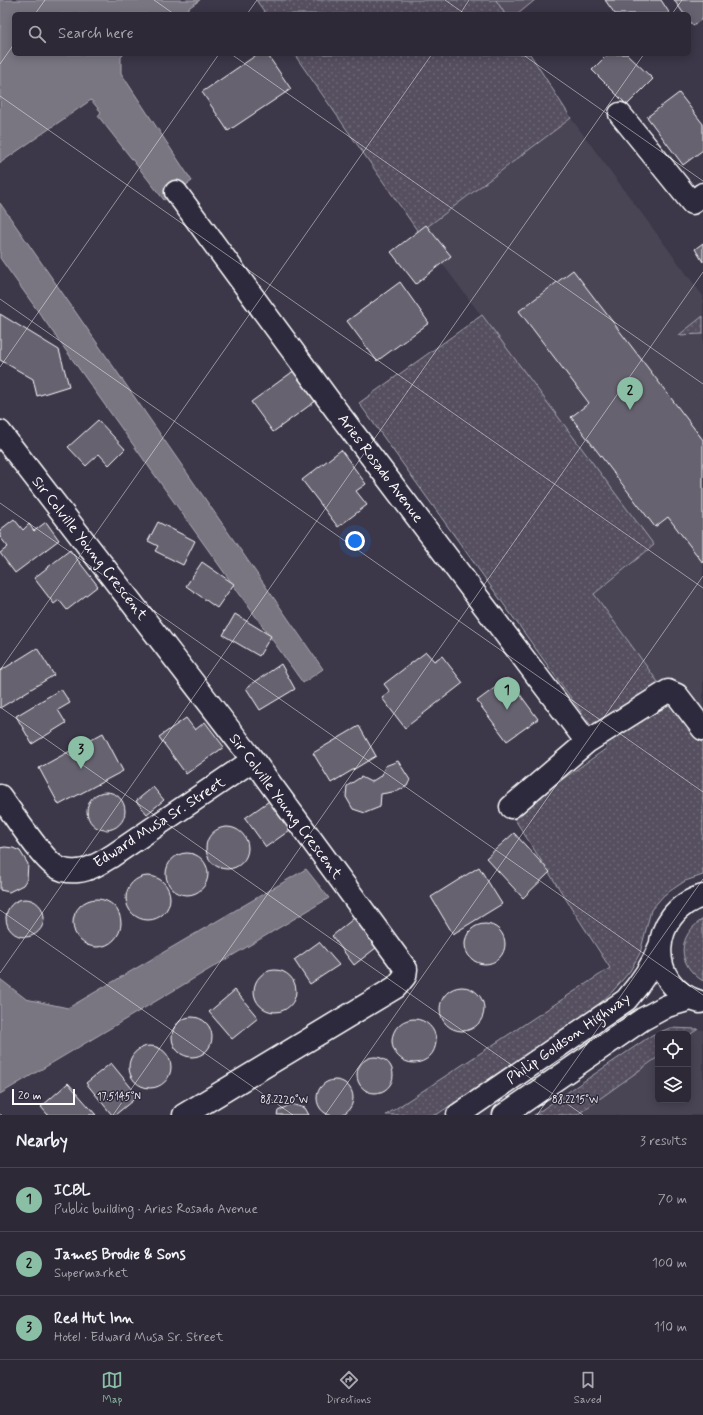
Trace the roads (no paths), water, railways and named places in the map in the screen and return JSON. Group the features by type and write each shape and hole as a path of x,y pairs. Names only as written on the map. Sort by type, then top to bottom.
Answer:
{"main road":[{"path":"620,114 698,199"},
{"name":"Aries Rosado Avenue","path":"176,192 339,414 587,742"},
{"name":"Sir Colville Young Crescent","path":"0,432 253,760 406,969 405,976 396,987 184,1115"},
{"path":"510,807 587,742 668,691 677,695 703,729"},
{"name":"Edward Musa Sr. Street","path":"0,796 44,855 54,865 65,870 79,871 94,866 112,856 253,760"},
{"name":"Philip Goldson Highway","path":"458,1115 626,1000 641,983 653,964 660,946 662,935 671,916 687,903 703,896"},
{"path":"660,946 660,957 667,977 674,986 697,1001"},
{"name":"Philip Goldson Highway","path":"504,1115 643,1019 667,1006 697,1001"}],"place":[{"name":"James Brodie & Sons","path":"630,410"},
{"name":"ICBL","path":"507,710"},
{"name":"Red Hut Inn","path":"81,769"}]}
